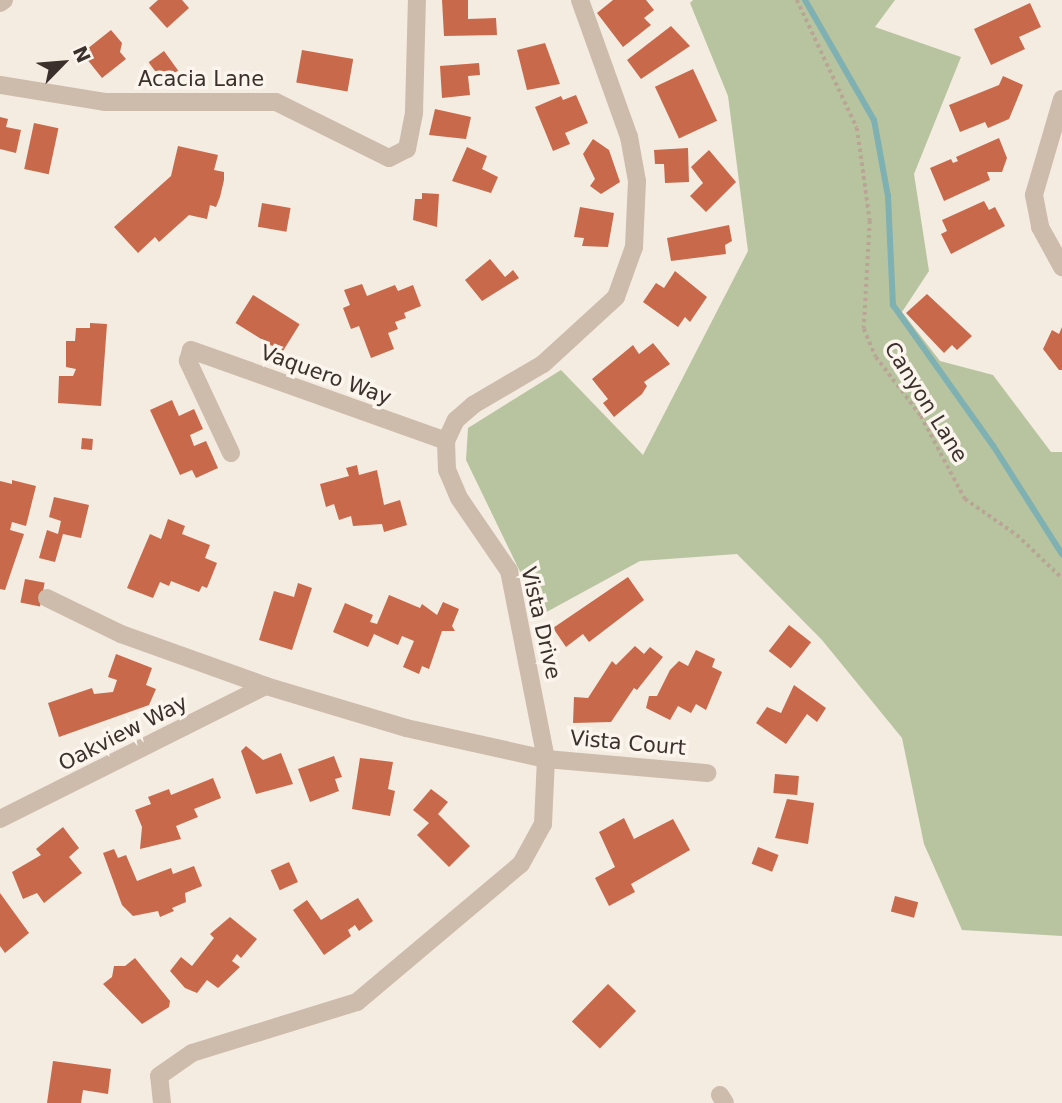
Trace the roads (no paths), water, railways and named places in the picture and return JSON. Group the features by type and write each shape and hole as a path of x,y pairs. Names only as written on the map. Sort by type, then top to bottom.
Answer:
{"street":[{"name":"Acacia Lane","path":"0,85 105,102 276,102 389,158 407,149 414,112 417,0"},
{"path":"446,441 456,420 472,405 543,364 608,306 616,297 634,247 637,181 629,137 580,0"},
{"path":"1062,99 1034,195 1040,227 1062,267"},
{"name":"Vaquero Way","path":"231,453 188,361 191,349 446,441"},
{"name":"Vista Drive","path":"162,1103 159,1076 192,1053 357,1002 521,864 543,824 546,759 509,571 459,498 447,470 446,441"},
{"path":"47,598 121,634 266,686 406,729 546,759"},
{"name":"Oakview Way","path":"0,819 266,686"},
{"name":"Vista Court","path":"546,759 707,773"}],"waterway":[{"path":"805,0 874,120 888,196 893,305 994,447 1062,554"}]}
